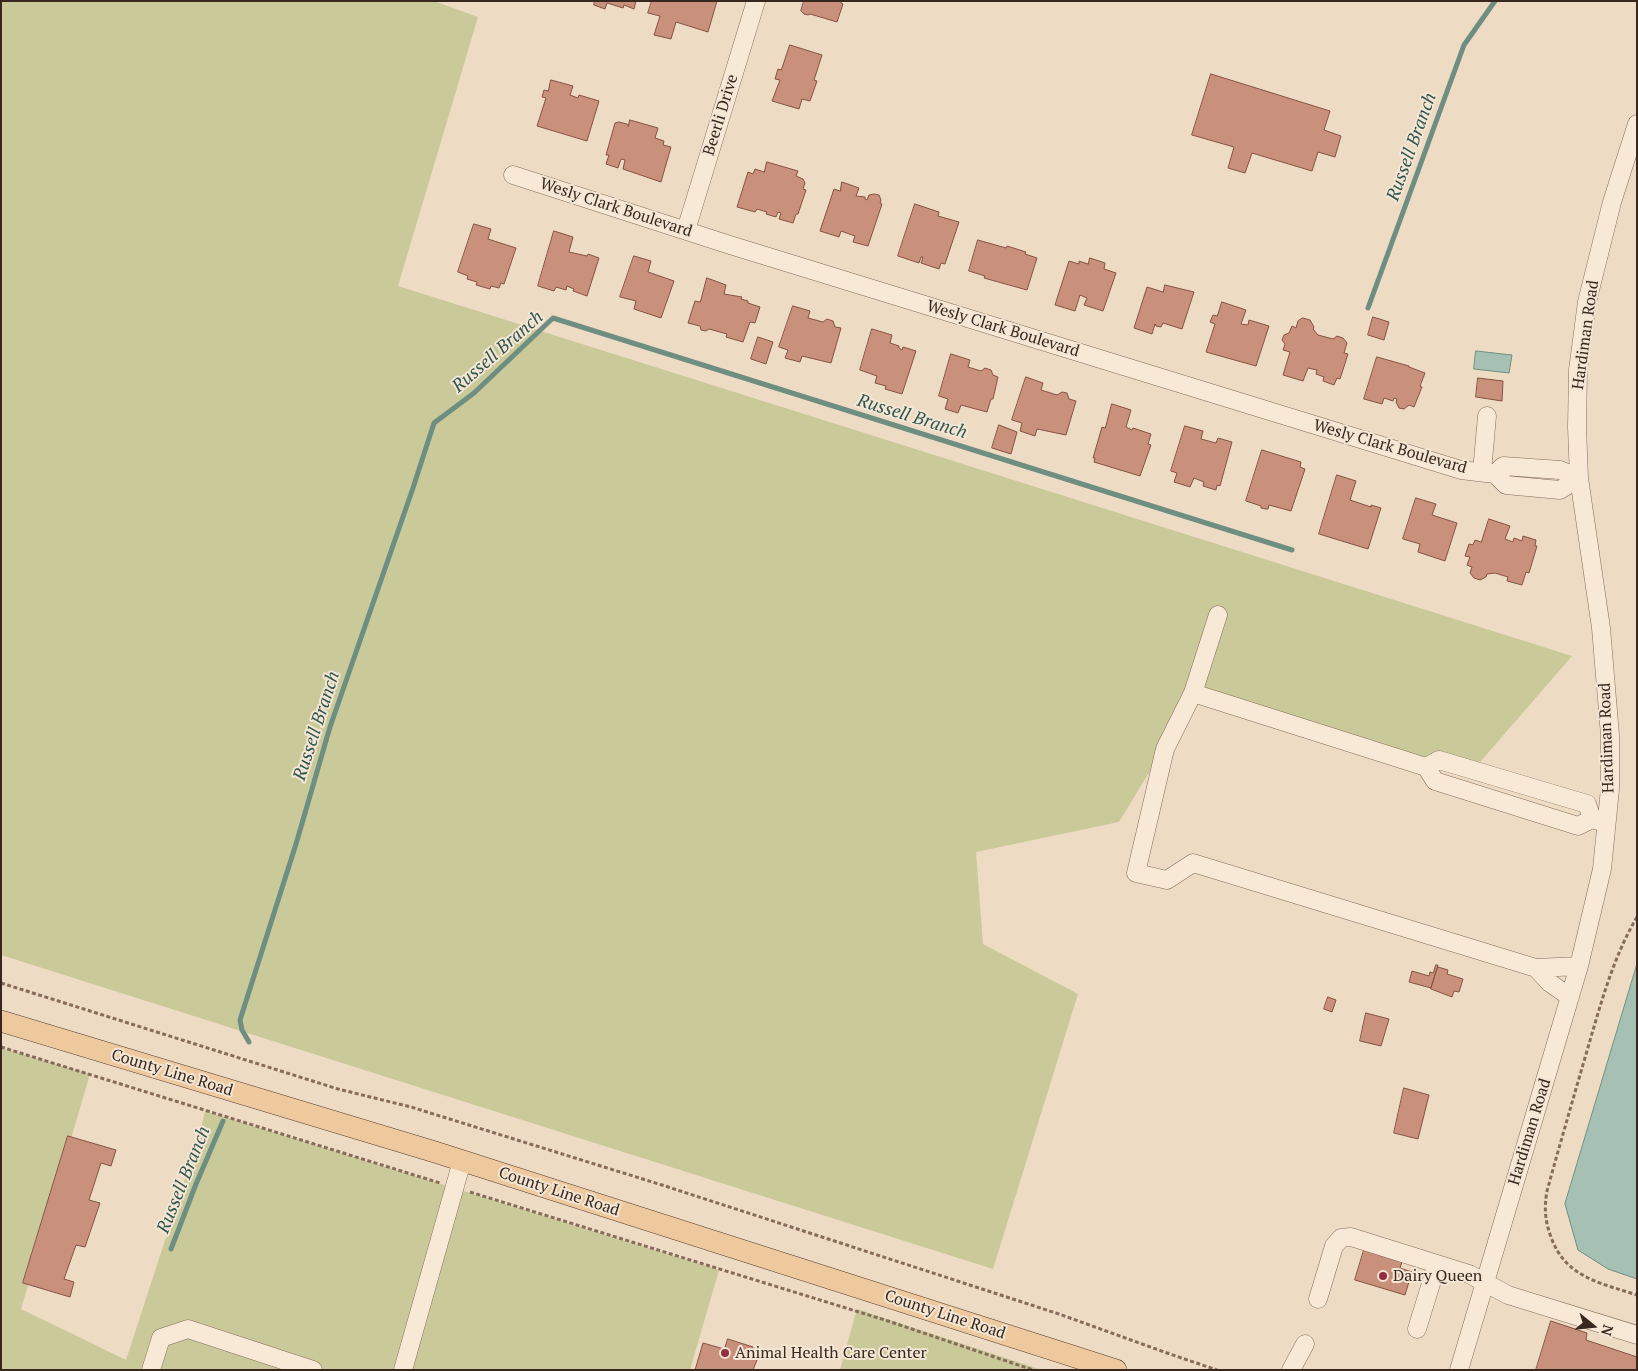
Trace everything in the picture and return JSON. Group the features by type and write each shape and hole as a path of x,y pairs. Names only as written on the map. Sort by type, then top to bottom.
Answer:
{"main road":[{"name":"County Line Road","path":"1,1021 462,1161 1116,1370"}],"street":[{"name":"Beerli Drive","path":"686,230 756,1"},
{"name":"Hardiman Road","path":"1459,1370 1579,966 1602,869 1599,821 1610,789 1609,725 1601,628 1579,478 1576,428 1578,370 1587,302 1612,202 1637,124"},
{"name":"Wesly Clark Boulevard","path":"513,175 686,230 730,246 1462,470 1488,473 1506,485 1560,490 1579,478"},
{"path":"1487,416 1488,473"},
{"path":"1218,614 1194,693 1165,749 1136,873 1167,880 1193,863 1536,968 1579,966"},
{"path":"1194,693 1426,767 1439,760 1587,804 1599,821"},
{"path":"1536,968 1550,983 1570,997"},
{"path":"403,1370 462,1161"},
{"path":"1318,1299 1334,1246 1341,1238 1351,1237 1469,1274 1508,1295 1637,1334"},
{"path":"1417,1330 1437,1264"},
{"path":"151,1370 161,1338 188,1329 313,1370"},
{"path":"1291,1370 1304,1344"}],"path":[{"path":"1637,917 1616,958 1603,996 1544,1207 1546,1224 1552,1239 1559,1254 1570,1266 1584,1276 1637,1295"},
{"path":"1,983 338,1089 411,1107 680,1191 1058,1314 1217,1370"},
{"path":"1,1047 888,1321 1033,1370"}],"shaded area":[{"path":"1,1 434,1 478,17 398,286 1572,656 1468,776 1195,697 1119,822 976,852 983,944 1078,994 993,1269 1,955"},
{"path":"1476,351 1512,355 1509,373 1474,369"},
{"path":"1637,964 1637,1279 1608,1269 1578,1250 1565,1204"},
{"path":"1,1048 90,1074 21,1309 126,1360 200,1133 205,1111 719,1270 690,1370 1,1370"},
{"path":"857,1309 1042,1370 840,1370"}],"building":[{"path":"595,1 636,1 634,9 624,5 623,8 607,3 605,9 594,5"},
{"path":"652,1 717,1 708,32 676,22 671,39 654,35 660,16 648,13"},
{"path":"804,1 841,1 843,4 837,22 804,14 801,11"},
{"path":"790,45 822,55 814,80 817,81 810,101 802,99 799,109 772,101 780,80 775,79 778,69 781,70"},
{"path":"1211,74 1330,111 1324,130 1341,136 1335,157 1318,152 1312,171 1252,153 1245,173 1228,168 1234,147 1192,135"},
{"path":"551,80 573,86 570,95 578,98 579,95 599,101 587,141 537,126 546,98 542,97 544,90 548,91"},
{"path":"630,120 658,128 655,138 664,141 663,145 671,147 661,182 623,169 625,160 621,159 618,168 606,164 609,155 606,155 615,123 619,122 628,126"},
{"path":"767,162 798,171 796,176 803,179 805,183 803,189 806,190 793,223 779,219 781,213 778,212 776,217 757,209 755,212 737,207 748,172 753,174 755,169 764,172"},
{"path":"842,182 859,188 856,196 865,197 867,200 869,195 879,195 880,203 882,204 868,246 853,242 855,236 841,231 839,237 820,231 834,189 840,191"},
{"path":"915,204 939,212 938,216 959,222 945,264 941,263 939,269 921,263 923,257 921,257 919,263 898,256"},
{"path":"474,224 491,229 488,239 516,248 504,284 501,283 499,288 491,286 490,289 476,285 477,282 467,279 468,276 458,272"},
{"path":"554,231 573,237 569,252 587,256 588,254 599,258 587,296 573,291 574,289 567,286 566,290 556,287 554,291 538,286"},
{"path":"978,240 1006,248 1007,246 1037,258 1027,290 984,278 985,276 969,271"},
{"path":"634,256 651,261 648,272 674,281 661,318 634,309 636,301 620,297"},
{"path":"1090,258 1105,263 1104,269 1116,273 1103,311 1084,305 1087,298 1080,295 1075,311 1055,305 1069,261 1079,264 1079,261 1088,264"},
{"path":"707,278 726,285 724,294 742,297 741,299 748,301 748,303 760,307 755,323 750,322 743,342 726,337 727,334 709,329 706,331 701,330 700,326 688,323 695,301 700,302"},
{"path":"1165,285 1194,292 1182,329 1163,323 1161,327 1155,324 1152,334 1134,328 1147,287 1163,292"},
{"path":"1222,302 1246,310 1241,324 1248,325 1249,320 1269,326 1256,366 1206,352 1215,324 1210,322 1213,315 1217,316"},
{"path":"793,306 810,311 808,318 823,322 827,319 833,321 835,327 841,328 831,363 802,356 800,362 785,358 788,350 779,347"},
{"path":"1373,317 1389,322 1384,340 1368,335"},
{"path":"1303,318 1310,320 1314,327 1313,329 1318,335 1333,339 1337,336 1343,338 1347,343 1344,353 1348,354 1340,379 1337,378 1334,385 1323,381 1324,377 1316,374 1317,370 1308,368 1303,381 1283,375 1290,352 1283,350 1285,344 1282,340 1284,335 1289,333 1292,326 1296,328 1298,321"},
{"path":"872,329 892,335 890,343 899,346 902,350 903,347 916,351 902,394 885,389 886,386 875,383 877,376 860,370"},
{"path":"758,337 773,342 766,364 751,359"},
{"path":"951,354 970,360 968,367 981,371 985,368 991,370 993,375 998,377 993,399 991,399 987,412 961,405 958,413 945,409 948,399 939,396"},
{"path":"1377,357 1409,366 1425,373 1414,407 1409,405 1404,409 1399,408 1396,402 1397,399 1394,398 1393,401 1384,398 1382,404 1364,399"},
{"path":"1026,377 1043,383 1041,390 1057,395 1062,392 1067,393 1069,399 1076,401 1066,435 1037,429 1035,436 1020,431 1022,423 1012,420"},
{"path":"1478,378 1503,381 1502,401 1476,397"},
{"path":"1112,404 1131,410 1126,427 1151,434 1148,444 1151,445 1140,476 1094,462 1095,458 1093,458 1102,427 1105,428"},
{"path":"999,425 1017,432 1011,454 992,448"},
{"path":"1185,426 1203,431 1201,439 1216,443 1218,438 1232,442 1220,486 1217,485 1216,490 1203,486 1204,482 1194,478 1190,487 1174,482 1177,473 1171,471"},
{"path":"1262,450 1301,462 1300,467 1305,469 1291,511 1269,505 1268,509 1261,508 1261,506 1246,501"},
{"path":"1337,475 1356,481 1350,500 1371,507 1371,505 1381,508 1368,549 1319,534"},
{"path":"1416,498 1436,504 1432,515 1457,523 1445,561 1418,552 1420,544 1403,539"},
{"path":"1489,519 1510,526 1505,539 1513,542 1514,538 1522,541 1523,536 1536,540 1535,546 1537,546 1529,573 1526,572 1522,585 1507,581 1508,577 1495,573 1487,574 1486,577 1480,580 1474,578 1470,573 1472,567 1467,565 1470,557 1465,556 1469,544 1473,545 1475,540 1481,542"},
{"path":"1436,965 1438,965 1431,988 1409,982 1412,971 1429,976 1430,972 1433,973"},
{"path":"1438,967 1448,970 1447,974 1463,979 1459,992 1454,991 1452,997 1431,989"},
{"path":"1328,997 1336,1000 1332,1012 1324,1009"},
{"path":"1366,1013 1389,1019 1381,1046 1360,1041"},
{"path":"1404,1088 1429,1095 1418,1139 1394,1133"},
{"path":"68,1136 116,1150 111,1166 101,1163 89,1200 100,1203 85,1247 76,1245 64,1279 74,1282 70,1297 23,1283"},
{"name":"Dairy Queen","path":"1364,1250 1402,1262 1400,1268 1412,1272 1405,1295 1355,1280"},
{"path":"1551,1321 1587,1333 1586,1340 1637,1357 1637,1370 1536,1370"},
{"name":"Animal Health Care Center","path":"728,1339 753,1347 750,1357 757,1360 753,1370 695,1370 703,1343 724,1349"}],"waterway":[{"name":"Russell Branch","path":"1368,308 1464,45 1495,1"},
{"name":"Russell Branch","path":"249,1042 242,1030 240,1020 296,844 330,727 434,423 474,393 553,318 1292,550"},
{"name":"Russell Branch","path":"171,1249 223,1121"}],"place":[{"name":"Dairy Queen","path":"1383,1276"},
{"name":"Animal Health Care Center","path":"725,1353"}]}
